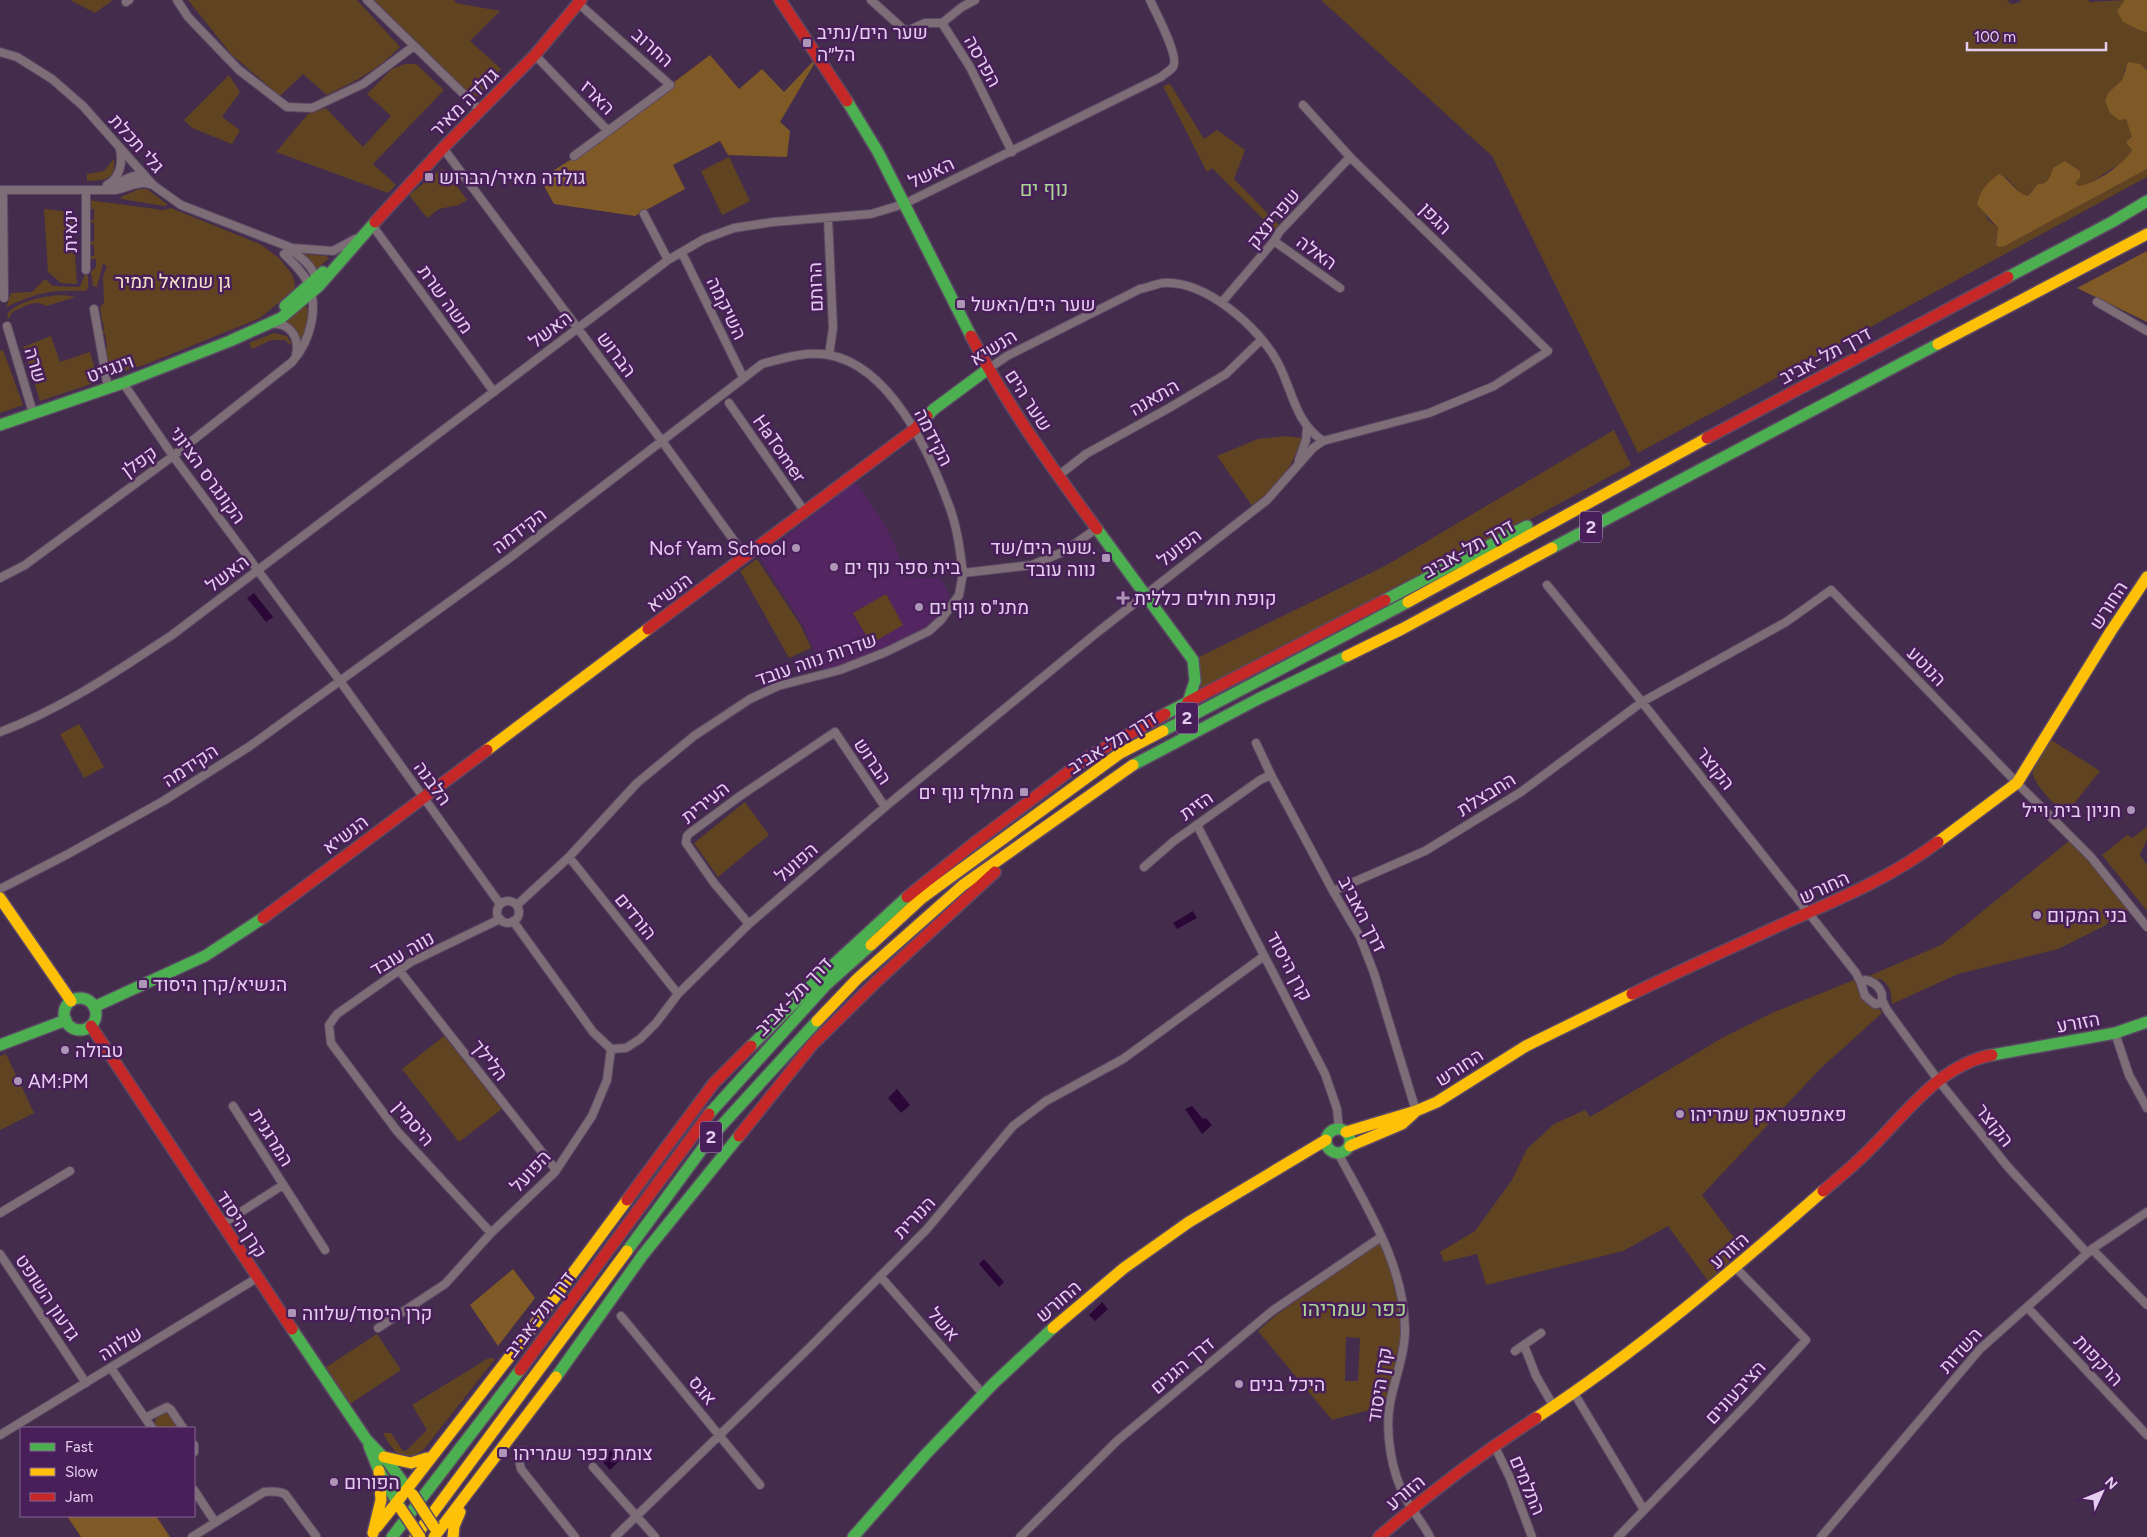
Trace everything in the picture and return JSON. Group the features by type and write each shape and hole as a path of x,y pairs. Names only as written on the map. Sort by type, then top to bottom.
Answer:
{"main road":[{"name":"שער הים","path":"780,0 855,113 904,204 988,370 1058,476 1193,660 1197,675 1195,688 1188,702"},
{"name":"גולדה מאיר","path":"309,291 443,148 535,54 580,1"},
{"name":"דרך תל-אביב","path":"392,1537 545,1337 710,1112 826,985 922,898 1119,754 1387,613 1688,448 2112,222 2147,201"},
{"name":"גולדה מאיר","path":"309,291 371,226"},
{"name":"דרך תל-אביב","path":"415,1537 711,1137 752,1090 857,979 963,885 1126,770 1258,700 1402,629 1653,494 2147,234"},
{"name":"וינגייט","path":"0,425 123,383 271,324 309,291"},
{"name":"וינגייט","path":"230,341 262,324 309,291"},
{"name":"הנשיא","path":"94,1007 205,956 252,926 915,429 934,409 988,370"},
{"path":"371,1535 410,1492 433,1454 538,1320 714,1083 822,975 895,906 1088,757 1188,702 1606,484 1688,448"},
{"name":"החורש","path":"1343,1130 1416,1111 1437,1102 1526,1046 1690,966 1810,914 1862,889 1921,855 2017,783 2107,638 2147,578"},
{"path":"436,1534 561,1370 642,1256 812,1045 876,981 1042,830"},
{"path":"0,898 71,1001"},
{"path":"81,998 94,1007 96,1017 91,1026 78,1030 69,1025 66,1020 65,1010 71,1001 81,998"},
{"path":"0,1045 66,1020"},
{"name":"הזורע","path":"1378,1537 1412,1508 1494,1445 1574,1393 1686,1309 1736,1268 1862,1156 1938,1080 1958,1067 1987,1056 2115,1033 2147,1022"},
{"name":"קרן היסוד","path":"91,1026 366,1440 382,1456 410,1492 436,1534"},
{"name":"החורש","path":"1350,1146 1402,1124 1416,1111"},
{"path":"1343,1130 1350,1139 1350,1146 1346,1151 1338,1154 1329,1150 1326,1140 1332,1131 1343,1130"},
{"name":"החורש","path":"853,1537 926,1454 983,1394 1058,1324 1124,1268 1189,1222 1326,1140"},
{"name":"קרן היסוד","path":"366,1440 379,1471 420,1537"},
{"path":"382,1456 404,1463 415,1464 433,1454"},
{"path":"371,1535 381,1500 379,1471"},
{"path":"453,1537 454,1526 468,1493"}],"street":[{"path":"177,0 188,17 238,70 287,107 312,108 363,84 414,46"},
{"path":"367,0 481,111"},
{"path":"871,0 902,28 907,30 925,23 942,23"},
{"name":"הפרסה","path":"975,0 962,7 942,23 970,67 1012,152"},
{"name":"האשל","path":"0,732 30,721 106,678 172,634 668,260 704,239 734,228 773,222 871,214 904,204 1161,77 1173,67 1171,47 1150,0"},
{"name":"החרוב","path":"580,1 670,85 608,131"},
{"name":"גלי תכלת","path":"0,52 17,57 52,79 82,106 150,181 181,205 281,244 312,251 333,252 360,236"},
{"name":"הארז","path":"535,54 608,131 574,156"},
{"name":"הגפן","path":"1304,105 1350,157 1548,351"},
{"path":"98,189 110,183 118,174 122,160 119,147"},
{"name":"הברוש","path":"443,148 662,441 745,556"},
{"name":"שפרינצק","path":"1222,302 1274,241 1285,225 1350,157"},
{"path":"87,190 115,185 139,175 150,181"},
{"path":"4,298 2,190 125,189 150,181"},
{"name":"ינאית","path":"86,270 87,190"},
{"path":"644,214 668,260"},
{"name":"הרותם","path":"828,218 833,328 829,355"},
{"name":"משה שרת","path":"371,226 494,392"},
{"name":"גלי תכלת","path":"262,237 284,254 304,276 309,291"},
{"name":"האלה","path":"1274,241 1340,288"},
{"name":"גלי תכלת","path":"281,244 305,263 314,273 309,291"},
{"name":"השיקמה","path":"682,253 743,377"},
{"name":"גלי תכלת","path":"284,254 309,291"},
{"name":"הנשיא","path":"988,370 1007,356 1140,289 1162,284 1190,286 1222,302 1233,310 1261,340 1278,362 1295,406 1307,428"},
{"name":"קפלן","path":"0,578 25,565 174,456 292,362 305,344 310,331 312,316 309,291"},
{"path":"2097,302 2147,331"},
{"path":"94,309 108,388"},
{"path":"271,324 284,326 296,338 298,348 292,362"},
{"name":"שרה","path":"8,326 33,413"},
{"name":"התאנה","path":"1058,476 1086,454 1170,408 1226,374 1261,340"},
{"name":"הפועל","path":"378,1328 444,1284 491,1234 556,1170 592,1116 608,1080 611,1049 626,1048 640,1039 656,1023 678,994 749,924 885,807 1089,639 1144,594 1267,500 1313,448 1323,442 1429,413 1494,386 1548,351"},
{"name":"הקידמה","path":"0,889 165,800 250,746 507,560 762,364 800,353 829,355 856,365 883,388 901,408 915,429 949,504 960,550 963,574"},
{"name":"הקונגרס הציוני","path":"123,383 257,570 340,681"},
{"name":"HaTomer","path":"729,403 805,512"},
{"path":"1307,428 1323,442"},
{"name":"הפועל","path":"1298,464 1306,440 1307,428"},
{"path":"963,574 1032,565 1063,552 1096,529"},
{"name":"שדרות נווה עובד","path":"517,906 569,858 637,783 694,736 750,699 778,686 840,670 886,652 929,631 941,620 959,595 963,574"},
{"name":"הקוצר","path":"1547,586 1642,702 1863,982 1873,982 1876,985 1882,993 1880,1002 1938,1080 2008,1168 2090,1251 2147,1305"},
{"name":"הנוטע","path":"1642,702 1786,622 1831,590 2091,857 2147,927"},
{"name":"הלבנה","path":"340,681 500,904"},
{"name":"החבצלת","path":"1333,891 1425,851 1513,797 1642,702"},
{"name":"הברוש","path":"835,732 885,807"},
{"name":"העירית","path":"749,924 714,883 686,843 687,836 740,796 835,732"},
{"name":"דרך האביב","path":"1256,742 1271,775 1333,891 1360,937 1374,973 1416,1111"},
{"name":"הזית","path":"1144,867 1174,841 1260,780 1271,775"},
{"name":"קרן היסוד","path":"1197,825 1305,1032 1325,1074 1343,1130"},
{"name":"הורדים","path":"569,858 678,994"},
{"path":"508,901 517,906 518,916 513,921 506,922 500,919 497,910 500,904 508,901"},
{"name":"נווה עובד","path":"329,1025 337,1014 411,962 500,919"},
{"path":"513,921 593,1032 611,1049"},
{"name":"הנורית","path":"615,1537 880,1276 945,1209 1013,1126 1046,1102 1123,1059 1264,956"},
{"name":"הלילך","path":"399,970 556,1170"},
{"path":"1863,982 1863,992 1868,1000 1880,1002"},
{"name":"היסמין","path":"329,1025 331,1043 397,1130 491,1234"},
{"path":"2115,1033 2129,1075 2147,1108"},
{"name":"המרגנית","path":"233,1106 325,1250"},
{"name":"קרן היסוד","path":"1338,1154 1382,1237 1397,1272 1405,1329 1400,1368 1390,1404 1389,1435 1395,1468 1404,1496 1430,1537"},
{"path":"0,1213 70,1171"},
{"name":"המרגנית","path":"222,1224 283,1185"},
{"name":"השדות","path":"1821,1537 1980,1349 2090,1251 2147,1212"},
{"name":"דרך הגנים","path":"1020,1537 1118,1440 1272,1311 1382,1237"},
{"name":"גדעון השופט","path":"0,1254 86,1383"},
{"name":"הציבעונים","path":"1618,1537 1749,1402 1806,1340 1736,1268"},
{"name":"אשל","path":"880,1276 983,1394"},
{"name":"שלווה","path":"0,1436 257,1278"},
{"name":"הרקפות","path":"2027,1307 2147,1435"},
{"name":"אגס","path":"621,1316 760,1485"},
{"path":"1515,1351 1541,1333"},
{"path":"1524,1345 1536,1376 1554,1407"},
{"path":"111,1368 151,1427"},
{"path":"1574,1393 1644,1510"},
{"path":"145,1418 167,1407 182,1427"},
{"name":"התלמים","path":"1494,1445 1510,1478 1532,1537"},
{"path":"521,1451 519,1460 521,1469 575,1537"},
{"path":"593,1467 655,1537"},
{"path":"195,1491 216,1522"},
{"path":"192,1537 264,1492 278,1491 285,1494 316,1536"}],"shaded area":[{"path":"2125,0 2147,0 2147,32 2123,22 2117,11"},
{"path":"820,54 780,122 790,131 787,157 728,155 720,141 673,165 685,189 635,216 554,204 540,179 575,157 710,55 739,89 762,69 784,92"},
{"path":"2128,62 2140,64 2147,70 2147,169 2005,246 1999,247 1996,245 1998,227 1977,205 1985,187 1999,174 2020,192 2028,196 2038,184 2048,180 2053,168 2065,161 2080,171 2080,178 2075,183 2078,186 2100,178 2128,156 2132,150 2126,142 2132,137 2126,119 2119,120 2110,113 2105,101 2108,93 2122,80"},
{"path":"2147,251 2147,322 2077,288"},
{"name":"בית ספר נוף ים","path":"855,481 883,521 895,545 906,577 941,578 950,596 939,616 927,628 842,667 823,671 803,625 759,557"},
{"path":"254,593 273,617 266,622 247,598"},
{"path":"1193,911 1197,918 1177,929 1173,923"},
{"path":"897,1089 910,1105 901,1113 888,1098"},
{"path":"1192,1106 1203,1119 1206,1118 1212,1125 1202,1134 1185,1109"},
{"path":"984,1259 1004,1282 999,1287 979,1264"},
{"path":"513,1269 535,1298 498,1346 470,1305"},
{"path":"1102,1302 1108,1309 1095,1321 1089,1315"},
{"path":"611,1450 620,1460 610,1470 600,1459"},
{"path":"68,1517 157,1517 170,1537 81,1537"}],"green space":[{"path":"70,0 113,0 95,13"},
{"path":"188,0 357,0 400,47 384,62 366,74 327,95 303,74 280,96 232,55"},
{"path":"374,0 454,0 456,3 500,11 470,41 501,69 475,99"},
{"path":"1321,0 2007,0 2011,4 2018,3 2021,0 2088,0 2090,2 2125,0 2126,2 2120,7 2127,20 2133,27 2147,32 2147,70 2145,67 2125,68 2122,80 2108,93 2123,115 2131,133 2132,150 2127,158 2092,182 2078,187 2075,183 2080,171 2065,161 2050,179 2032,190 2028,196 2021,194 2006,177 1983,209 1988,220 1998,227 1996,245 2005,246 2147,169 2147,177 1638,453 1492,156"},
{"path":"405,64 416,64 444,90 373,164 396,185 388,193 276,152 308,114 326,108 363,147 391,116 367,94 392,69"},
{"path":"229,75 240,92 222,117 240,130 232,144 192,128 184,120"},
{"path":"1170,84 1204,139 1217,130 1245,150 1234,179 1279,225 1274,230 1212,168 1207,172 1163,86"},
{"path":"729,157 750,201 722,215 701,171"},
{"path":"114,159 113,172 108,178 87,181 87,174 104,171"},
{"path":"441,169 446,171 467,200 459,205 439,209 427,218 409,195"},
{"path":"139,189 147,189 168,205 121,199 121,197"},
{"name":"גן שמואל תמיר","path":"88,200 163,210 171,208 260,244 279,258 292,274 295,284 294,290 260,318 147,364 111,373 108,369 104,348 107,347 105,333 101,334 100,331 104,330 103,321 98,322 98,320 102,319 100,307 104,303 103,277 107,266 103,264 97,287 93,286 91,272 96,267 96,259 88,259 88,256 94,256 94,245 89,244 89,242 94,241 94,223 89,222 89,220 94,220 94,209 88,209"},
{"path":"44,209 72,212 77,284 61,283 48,272"},
{"path":"302,254 326,256 329,258 317,269"},
{"path":"85,274 88,276 86,291 44,293 6,307 11,293 32,292 45,279 53,286 80,287"},
{"path":"63,295 76,297 46,306 38,303 29,304 12,312 8,318 7,314 12,309 25,302 49,296"},
{"path":"305,304 308,313 308,323 301,342 295,330 284,323 283,320"},
{"path":"274,333 287,336 291,343 290,345 285,340 271,340 252,349 249,343"},
{"path":"51,336 60,362 90,352 97,377 91,384 40,401 23,347"},
{"path":"3,350 23,405 0,413 0,351"},
{"path":"1614,430 1631,465 1404,587 1201,688 1201,673 1197,658 1387,565"},
{"path":"1285,436 1302,438 1283,477 1253,507 1217,456 1258,439"},
{"path":"757,559 801,626 811,648 789,658 740,571"},
{"path":"886,594 903,625 871,644 853,613"},
{"path":"79,724 104,767 84,778 60,734"},
{"path":"2051,740 2100,771 2065,815 2039,786 2033,773 2036,760"},
{"path":"745,802 769,835 718,877 694,843"},
{"path":"2147,827 2147,839 2140,855 2147,865 2147,911 2102,855 2127,835 2132,838"},
{"path":"2069,841 2087,859 2128,910 2104,926 2058,949 1958,974 1892,1004 1891,992 1887,984 1881,979 1876,980 1869,976 1941,945"},
{"path":"1854,980 1865,1000 1882,1013 1820,1069 1702,1195 1743,1250 1708,1281 1668,1226 1623,1251 1486,1285 1477,1254 1444,1262 1440,1252 1475,1231 1512,1180 1527,1149 1554,1124 1585,1110 1590,1117 1722,1038 1774,1012"},
{"path":"444,1036 502,1109 459,1142 402,1069"},
{"path":"6,1054 34,1113 0,1130 0,1056"},
{"path":"1379,1243 1390,1267 1397,1291 1401,1324 1395,1375 1384,1406 1332,1420 1258,1331 1276,1315","holes":["1346,1337 1360,1338 1358,1381 1345,1381"]},
{"path":"377,1334 401,1370 350,1404 325,1368"},
{"path":"487,1359 495,1359 424,1449 410,1457 404,1457 395,1451 383,1433 391,1433 403,1451 407,1450 427,1430 412,1405"},
{"path":"166,1411 178,1427 155,1427 157,1417"}],"traffic: fast":[{"path":"847,101 878,152 971,336"},
{"path":"2008,277 2112,222 2147,201"},
{"path":"0,425 123,383 230,341 281,318 319,286 375,222"},
{"path":"285,306 323,272"},
{"path":"1552,548 1938,344"},
{"path":"927,416 988,369"},
{"path":"1385,600 1527,526"},
{"path":"1097,529 1193,660 1195,681 1188,702 1165,714"},
{"path":"1163,731 1408,602"},
{"path":"1133,765 1258,699 1347,656"},
{"path":"751,1046 822,975 907,897"},
{"path":"94,1007 205,956 263,918"},
{"path":"709,1114 826,985 871,945"},
{"path":"80,998 91,1003 96,1014 91,1025 80,1030 69,1025 64,1014 69,1003 80,998"},
{"path":"0,1045 66,1020"},
{"path":"627,1251 711,1137 817,1021"},
{"path":"1992,1055 2115,1033 2147,1022"},
{"path":"1338,1129 1347,1132 1350,1141 1347,1150 1338,1153 1329,1150 1326,1141 1329,1132 1338,1129"},
{"path":"556,1377 642,1256 739,1136"},
{"path":"853,1537 926,1454 994,1383 1053,1328"},
{"path":"292,1329 366,1439 388,1462 410,1492"},
{"path":"392,1537 520,1370"},
{"path":"369,1446 379,1471 400,1507"}],"traffic: slow":[{"path":"1938,344 2147,234"},
{"path":"1408,602 1707,438"},
{"path":"1347,656 1402,629 1552,548"},
{"path":"1938,842 2017,783 2111,631 2147,577"},
{"path":"487,750 648,629"},
{"path":"871,945 922,898 1119,754 1163,731"},
{"path":"817,1021 857,979 963,885 1133,765"},
{"path":"0,898 71,1001"},
{"path":"1346,1132 1416,1111 1437,1102 1526,1046 1632,994"},
{"path":"1350,1146 1402,1124 1414,1113"},
{"path":"1053,1328 1124,1268 1189,1222 1326,1140"},
{"path":"1536,1418 1648,1338 1754,1251 1823,1191"},
{"path":"397,1502 538,1320 627,1200"},
{"path":"415,1537 627,1251"},
{"path":"434,1537 556,1377"},
{"path":"384,1457 411,1463 427,1458"},
{"path":"373,1533 381,1500 379,1471"},
{"path":"413,1495 434,1527"},
{"path":"377,1527 397,1502"},
{"path":"401,1509 420,1537"},
{"path":"453,1537 454,1526 460,1512"}],"traffic: jam":[{"path":"375,222 443,148 535,55 581,0"},
{"path":"780,0 847,101"},
{"path":"1707,438 2008,277"},
{"path":"971,336 1014,411 1097,529"},
{"path":"648,629 915,429 927,416"},
{"path":"1188,702 1385,600"},
{"path":"907,897 973,844 1088,757 1165,714"},
{"path":"263,918 487,750"},
{"path":"1632,994 1884,877 1938,842"},
{"path":"739,1136 812,1045 877,981 995,872"},
{"path":"91,1026 292,1329"},
{"path":"627,1200 714,1083 751,1046"},
{"path":"1823,1191 1859,1160 1937,1082 1954,1070 1972,1061 1992,1055"},
{"path":"520,1370 709,1114"},
{"path":"1379,1537 1455,1475 1536,1418"}],"place":[{"name":"שער הים/נתיב הל״ה","path":"807,43"},
{"name":"גולדה מאיר/הברוש","path":"429,177"},
{"name":"שער הים/האשל","path":"961,304"},
{"name":"Nof Yam School","path":"796,548"},
{"name":"שער הים/שד. נווה עובד","path":"1106,558"},
{"name":"בית ספר נוף ים","path":"834,567"},
{"name":"קופת חולים כללית","path":"1123,598"},
{"name":"מתנ\"ס נוף ים","path":"919,607"},
{"name":"מחלף נוף ים","path":"1024,792"},
{"name":"חניון בית וייל","path":"2131,810"},
{"name":"בני המקום","path":"2037,915"},
{"name":"הנשיא/קרן היסוד","path":"143,984"},
{"name":"טבולה","path":"65,1050"},
{"name":"AM:PM","path":"18,1081"},
{"name":"פאמפטראק שמריהו","path":"1680,1114"},
{"name":"קרן היסוד/שלווה","path":"292,1313"},
{"name":"היכל בנים","path":"1239,1384"},
{"name":"צומת כפר שמריהו","path":"503,1453"},
{"name":"הפורום","path":"334,1482"}],"district":[{"name":"נוף ים","path":"1044,189"},
{"name":"כפר שמריהו","path":"1354,1309"}]}
